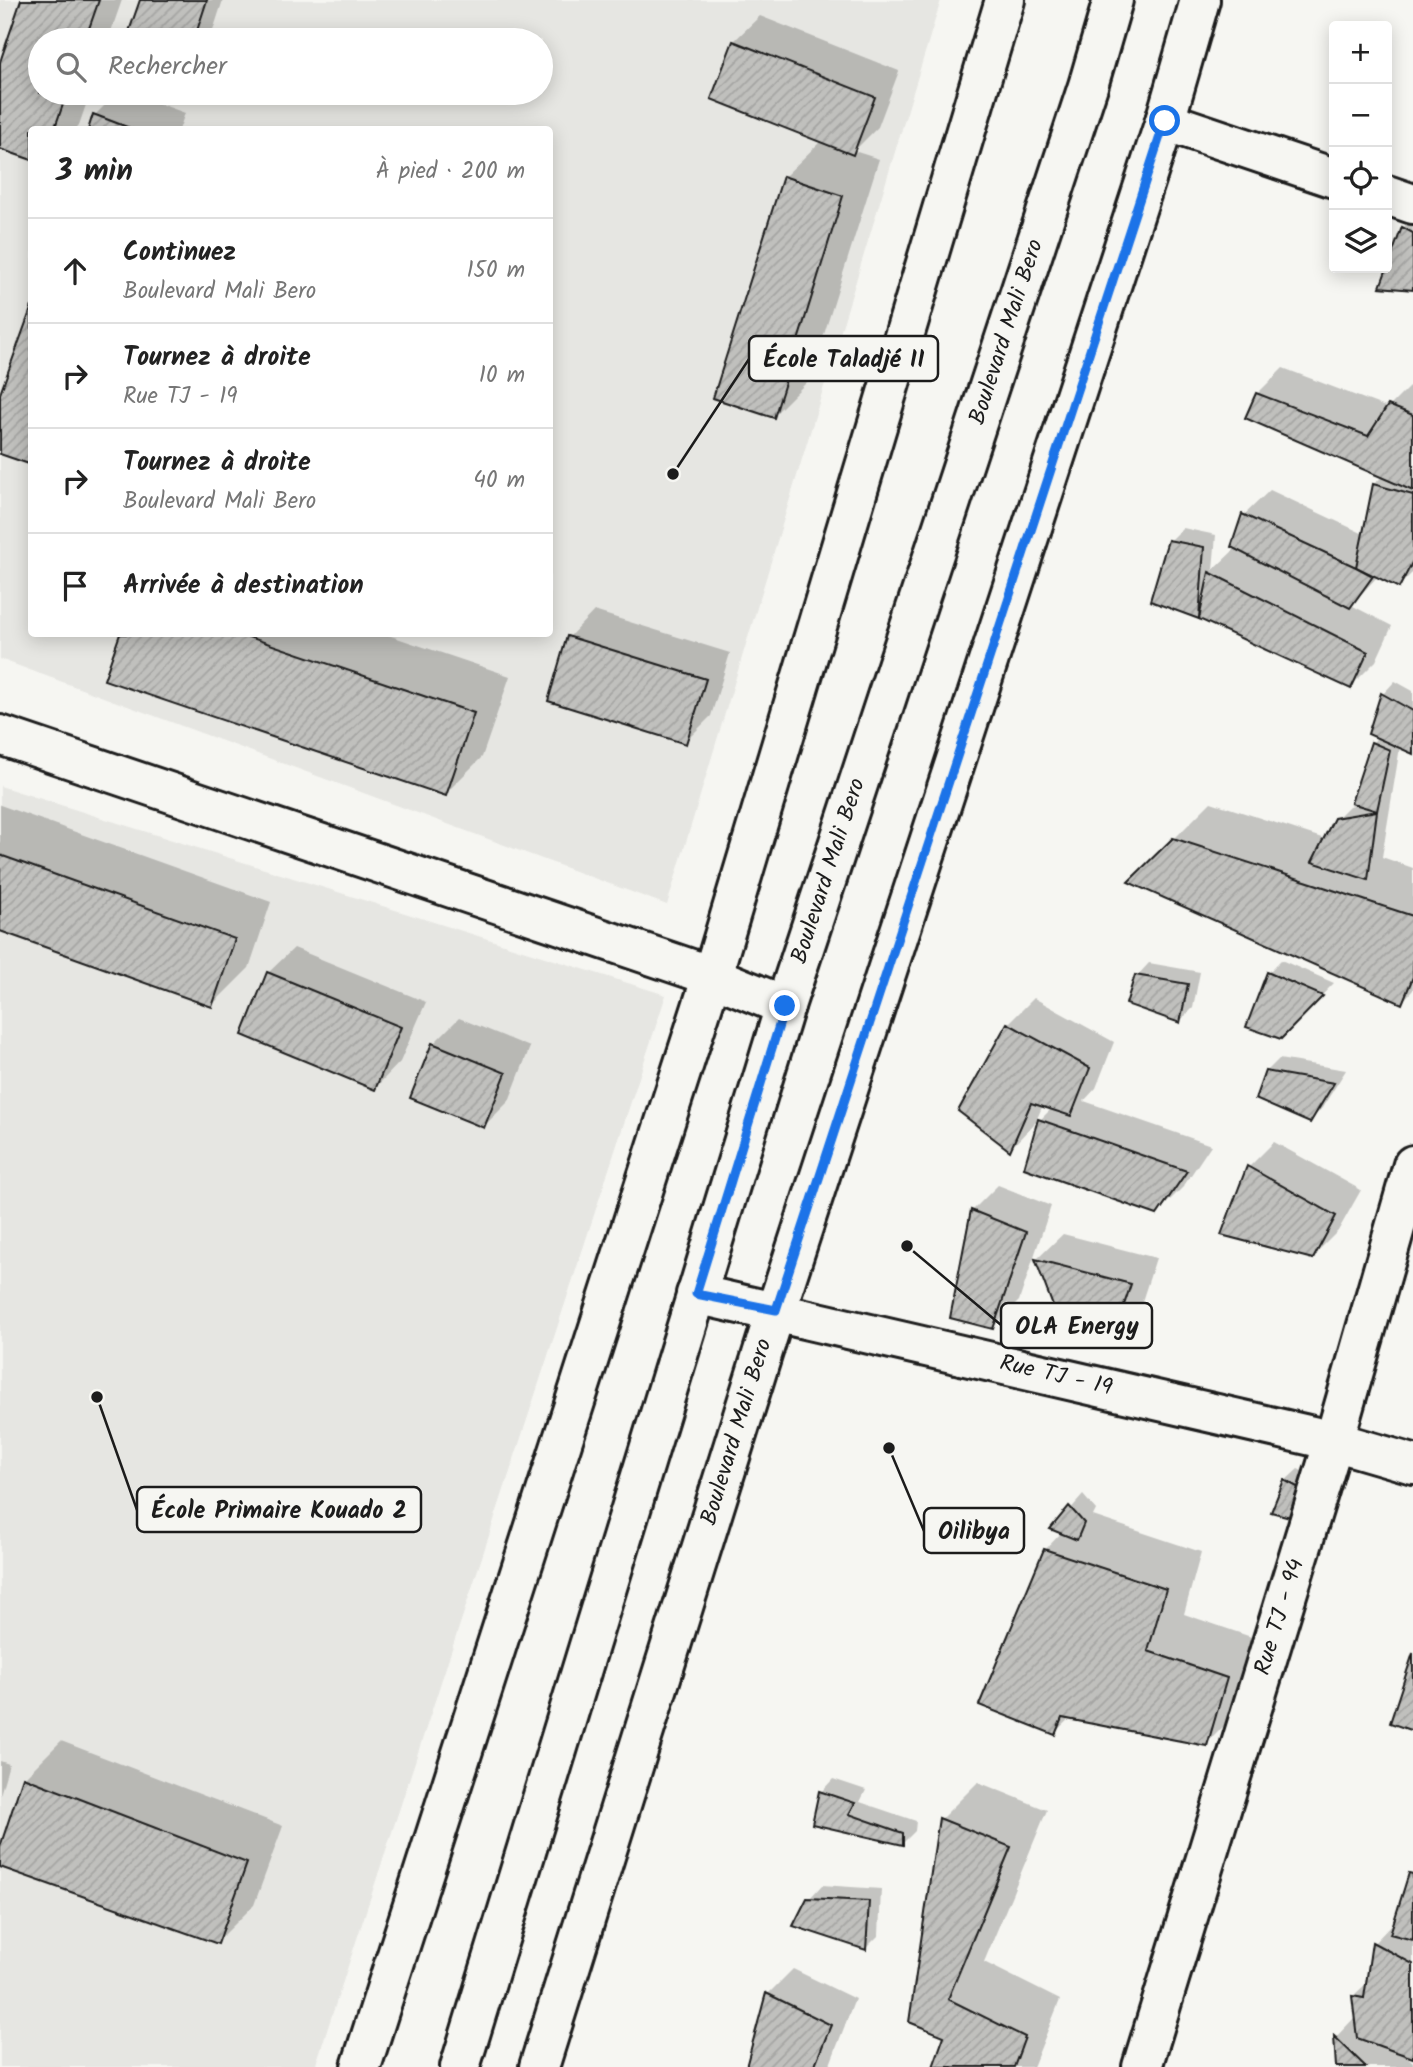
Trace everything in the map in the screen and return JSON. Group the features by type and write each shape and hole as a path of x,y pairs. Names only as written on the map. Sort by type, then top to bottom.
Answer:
{"street":[{"path":"361,2067 712,976 1005,0"},
{"name":"Boulevard Mali Bero","path":"460,2067 785,1006 1084,99 1113,0"},
{"name":"Boulevard Mali Bero","path":"539,2067 776,1310 1165,121 1200,0"},
{"path":"1165,121 1329,176"},
{"path":"1392,197 1413,204"},
{"path":"0,735 712,976 785,1006"},
{"name":"Rue TJ - 94","path":"1142,2067 1334,1440 1413,1165"},
{"name":"Rue TJ - 19","path":"696,1294 776,1310 1334,1440 1413,1464"}],"shaded area":[{"path":"0,0 941,0 667,905 0,659"},
{"path":"0,786 666,995 315,2067 0,2067"}],"building":[{"path":"21,0 99,0 89,28 28,28 28,105 63,105 55,126 28,126 28,159 0,149 0,62"},
{"path":"140,0 207,0 198,28 130,28"},
{"path":"733,41 875,97 853,155 711,99"},
{"path":"93,114 124,126 89,126"},
{"path":"783,176 843,196 774,418 713,398"},
{"path":"1402,227 1413,233 1413,290 1380,287 1385,273 1392,273 1392,254"},
{"path":"28,317 28,464 0,454 0,394"},
{"path":"1256,393 1368,436 1388,405 1413,415 1413,491 1245,418"},
{"path":"1373,484 1413,495 1413,561 1399,588 1356,567"},
{"path":"1242,514 1373,576 1350,608 1231,547"},
{"path":"1168,540 1204,547 1199,619 1150,601"},
{"path":"1209,572 1368,652 1351,689 1199,619"},
{"path":"567,636 706,679 686,744 548,701"},
{"path":"119,637 249,637 474,713 446,796 104,680"},
{"path":"1381,693 1413,711 1413,754 1368,734"},
{"path":"1371,742 1390,750 1377,811 1351,803"},
{"path":"1377,811 1368,880 1312,862 1334,818"},
{"path":"1173,838 1413,916 1413,977 1402,1004 1128,882"},
{"path":"0,855 235,939 212,1007 0,931"},
{"path":"267,972 401,1027 375,1090 242,1035"},
{"path":"1267,972 1323,996 1281,1039 1246,1027"},
{"path":"1135,975 1188,984 1180,1023 1126,1004"},
{"path":"1007,1023 1090,1068 1071,1116 1031,1103 1010,1151 958,1111"},
{"path":"432,1043 506,1073 484,1128 410,1098"},
{"path":"1265,1071 1334,1083 1310,1123 1255,1099"},
{"path":"1038,1119 1187,1171 1157,1215 1024,1168"},
{"path":"1247,1166 1336,1216 1313,1259 1221,1235"},
{"path":"971,1210 1026,1232 993,1329 950,1318"},
{"path":"1035,1259 1131,1284 1110,1347 1066,1340"},
{"path":"1284,1480 1309,1493 1302,1520 1271,1512"},
{"path":"1069,1506 1084,1523 1077,1540 1050,1529"},
{"path":"1044,1549 1166,1589 1148,1651 1227,1678 1207,1746 1062,1718 1055,1735 979,1705"},
{"path":"1413,1653 1413,1731 1390,1723"},
{"path":"23,1777 247,1863 218,1944 0,1867 0,1847"},
{"path":"819,1791 855,1803 849,1814 903,1833 903,1845 812,1824"},
{"path":"939,1818 1011,1847 948,1999 1025,2037 1014,2067 933,2067 944,2036 909,2022"},
{"path":"1409,1873 1413,1874 1413,1940 1390,1934"},
{"path":"807,1898 869,1901 866,1950 793,1926"},
{"path":"1372,1942 1413,1964 1413,2058 1357,2038 1352,1996 1364,1998"},
{"path":"766,1993 831,2025 814,2067 746,2067"},
{"path":"1334,2036 1366,2067 1336,2067"}],"place":[{"name":"École Taladjé II","path":"673,474"},
{"name":"OLA Energy","path":"907,1246"},
{"name":"École Primaire Kouado 2","path":"97,1397"},
{"name":"Oilibya","path":"889,1448"}],"route":[{"path":"785,1006 696,1294 776,1310 1165,121"}]}
